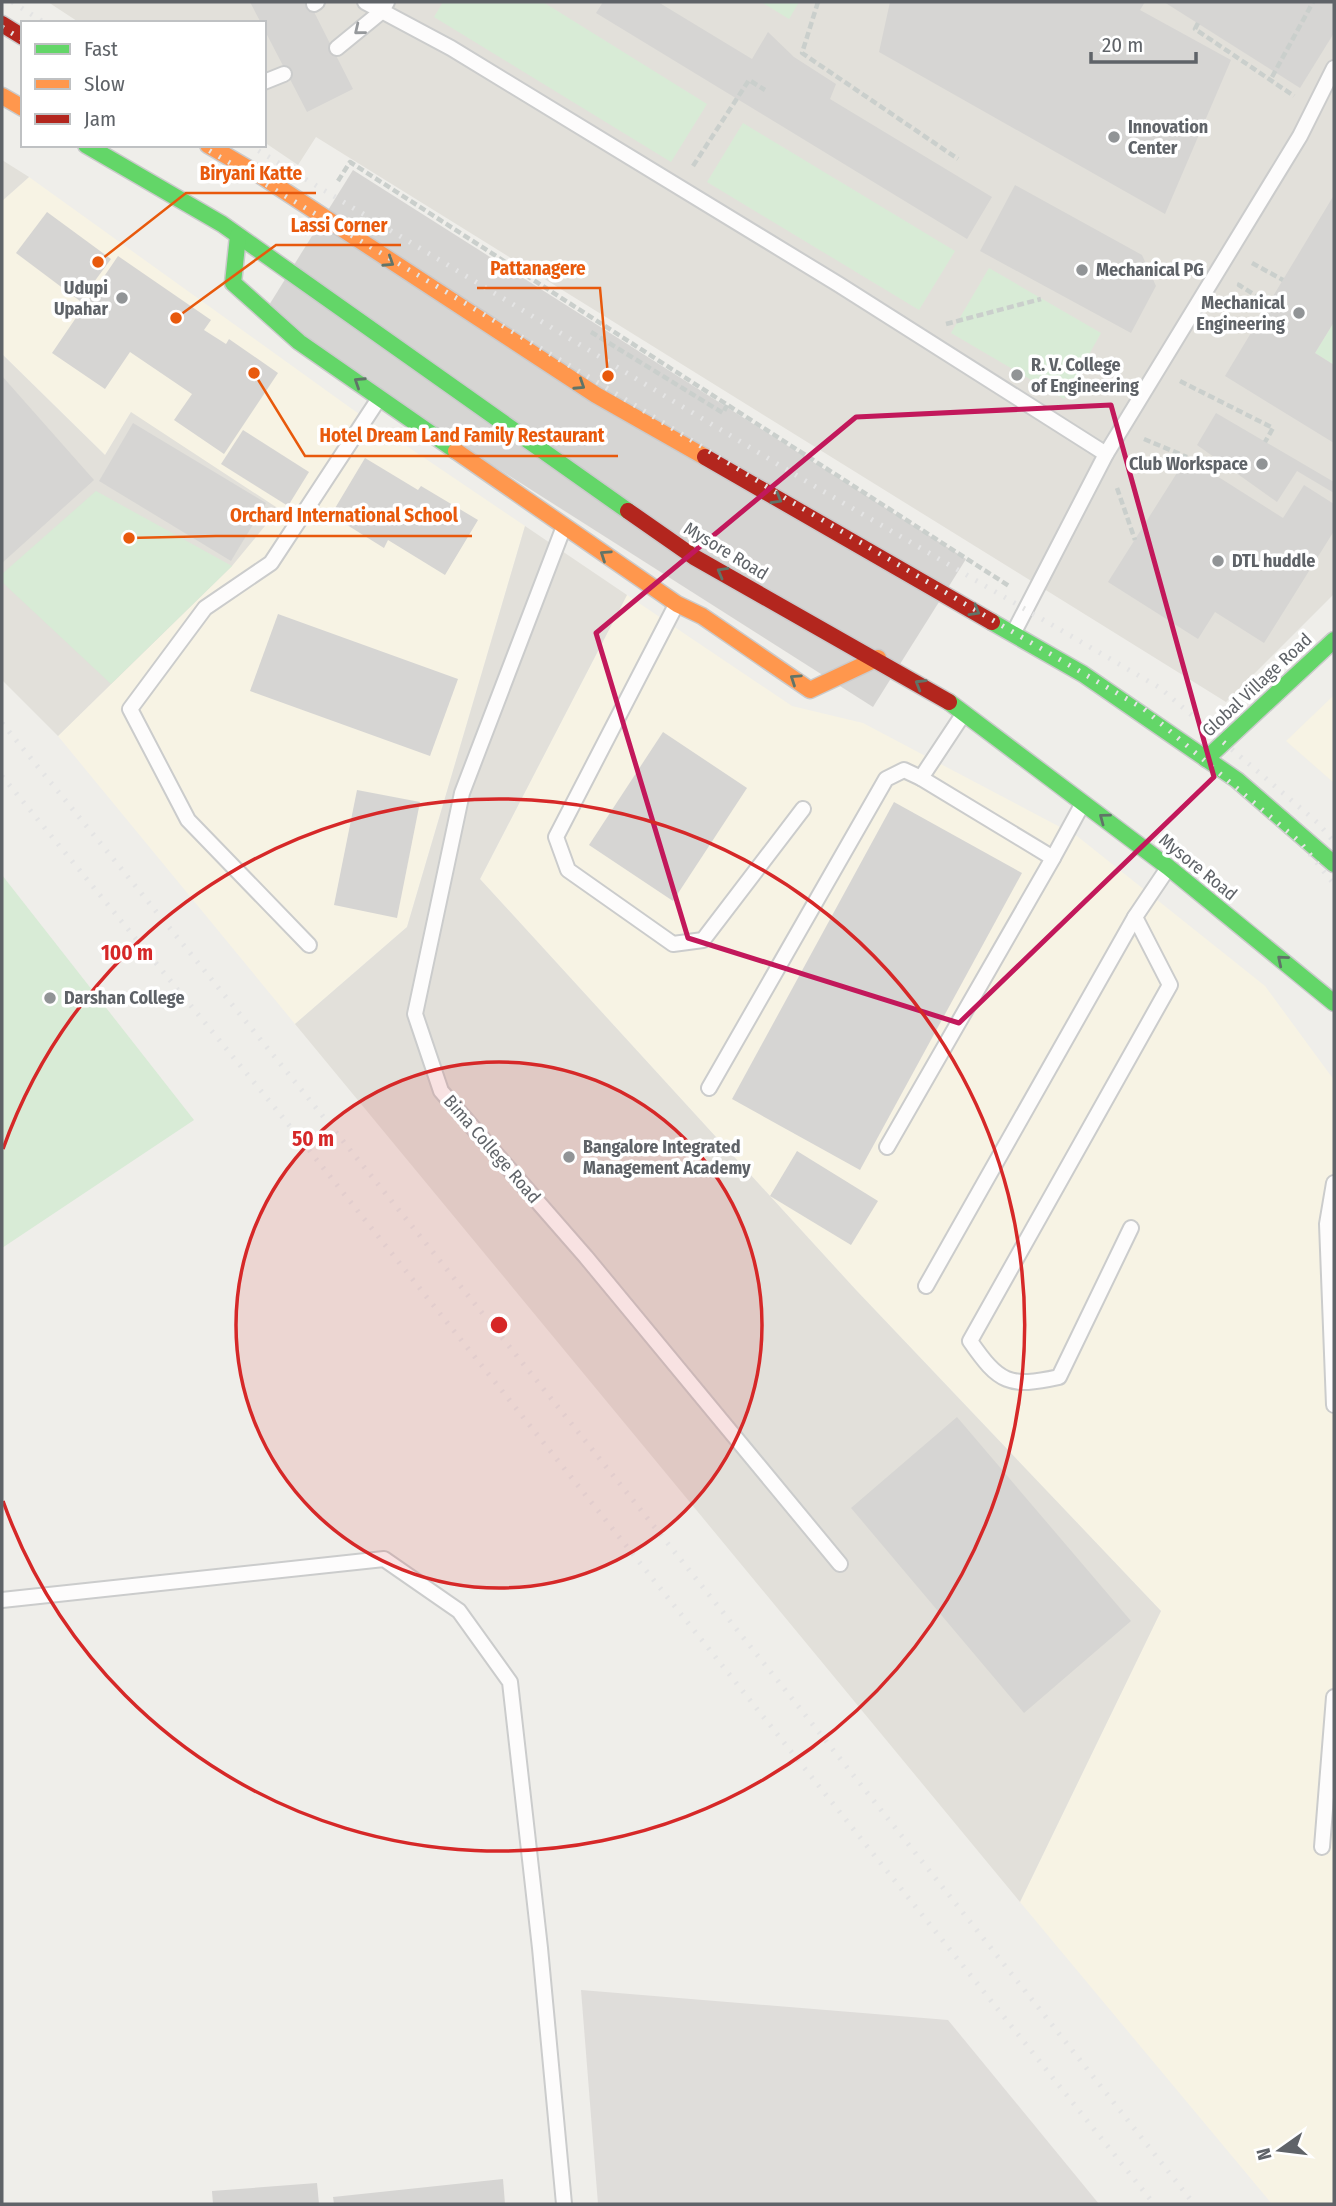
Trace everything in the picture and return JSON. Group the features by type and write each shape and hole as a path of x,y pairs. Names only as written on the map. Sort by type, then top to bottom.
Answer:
{"main road":[{"path":"2,24 21,36"},
{"path":"2,96 21,107"},
{"name":"Mysore Road","path":"89,147 238,236 694,556 878,658 965,711 1168,867 1334,1003"},
{"path":"211,147 263,177 596,396 1083,674 1237,780 1332,857"},
{"path":"238,236 233,283 299,342 381,396 564,528 677,604 702,616 810,690 878,658"},
{"name":"Global Village Road","path":"1206,759 1334,640"}],"lane":[{"path":"365,2 384,7 915,332 1106,454"},
{"path":"337,48 384,7"},
{"path":"1014,633 1106,454 1313,109 1334,68"},
{"path":"266,81 284,74"},
{"path":"310,946 188,820 130,709 205,608 271,563 381,396"},
{"name":"Bima College Road","path":"564,528 462,793 415,1014 441,1091 586,1257 840,1564"},
{"path":"677,604 555,837 568,870 673,944 702,940 803,810"},
{"path":"921,778 965,711"},
{"path":"709,1088 886,779 904,770 921,778 1053,858"},
{"path":"887,1147 1084,802"},
{"path":"926,1286 1135,917 1168,867"},
{"path":"1131,1228 1059,1377 1022,1385 990,1370 970,1341 1170,985 1135,917"},
{"path":"1334,1183 1327,1224 1334,1405"},
{"path":"2,1600 384,1559 458,1611 510,1682 540,1948 564,2204"},
{"path":"1322,1847 1334,1697"}],"path":[{"path":"818,2 802,53 958,159"},
{"path":"1272,77 1313,2"},
{"path":"1198,23 1195,29 1313,109"},
{"path":"678,187 749,80 765,90"},
{"path":"316,214 350,162 1032,600"},
{"path":"1253,262 1283,280"},
{"path":"1239,285 1269,304"},
{"path":"915,332 1041,299"},
{"path":"591,332 723,413 727,405"},
{"path":"1157,370 1273,428 1265,442"},
{"path":"1121,429 1188,457"},
{"path":"1106,454 1135,540"}],"highlighted area":[{"path":"1111,405 1214,777 959,1023 688,938 596,633 856,417"}],"shaded area":[{"name":"R. V. College of Engineering","path":"48,2 1334,2 1334,594 1226,702 316,137 298,165 266,143 266,21 77,21"},
{"path":"2,160 29,177 2,201"},
{"path":"29,177 352,409 525,526 407,927 295,1024 58,736 111,684 131,412 105,455 2,354 2,201"},
{"path":"2,354 105,455 131,412 279,509 232,566 58,736 2,680"},
{"name":"Bangalore Integrated Management Academy","path":"525,526 627,595 480,879 856,1290 1161,1611 1020,1902 295,1024 407,927"},
{"path":"627,595 792,706 863,723 1077,836 1265,986 1334,1080 1334,2204 1272,2204 1020,1902 1161,1611 856,1290 480,879"},
{"path":"1334,695 1334,783 1286,741"},
{"path":"581,1990 948,2020 1099,2204 598,2204"}],"green space":[{"path":"443,2 543,2 707,104 671,162 434,17"},
{"path":"761,2 799,2 789,19"},
{"path":"743,123 955,251 919,310 707,182"},
{"path":"989,268 1101,333 1064,399 951,333"},
{"path":"1334,322 1334,365 1315,353"},
{"path":"96,491 232,566 111,684 2,582 2,574"},
{"name":"Darshan College","path":"2,875 194,1120 2,1248"}],"building":[{"path":"250,2 309,2 353,89 307,112 266,33 266,21 260,21"},
{"path":"603,2 658,2 752,59 768,32 794,57 836,84 830,99 992,197 967,239 596,13"},
{"name":"Innovation Center","path":"890,2 1145,2 1140,10 1231,60 1165,214 879,52"},
{"path":"1164,2 1334,2 1334,33 1300,88"},
{"path":"353,170 966,559 873,707 261,318"},
{"name":"Mechanical PG","path":"1015,185 1142,255 1156,286 1131,333 980,251"},
{"name":"Mechanical Engineering","path":"1334,195 1334,322 1315,353 1334,365 1334,443 1225,376"},
{"path":"47,212 111,259 80,301 16,253"},
{"path":"118,256 211,320 204,330 226,344 229,339 278,373 224,454 174,420 192,394 130,352 105,389 52,353"},
{"path":"2,376 94,480 2,563"},
{"name":"Club Workspace","path":"1216,413 1334,482 1334,493 1297,471 1277,502 1197,445"},
{"path":"133,423 266,503 231,561 99,481"},
{"path":"243,430 309,472 288,506 221,464"},
{"name":"DTL huddle","path":"1187,457 1283,518 1304,485 1334,504 1334,531 1264,643 1215,612 1198,639 1108,582"},
{"path":"365,458 418,490 421,486 478,520 445,575 388,540 384,548 331,515"},
{"path":"278,614 458,679 430,756 250,691"},
{"path":"663,732 747,788 673,901 589,845"},
{"path":"357,790 420,802 397,918 334,905"},
{"path":"894,802 1022,873 860,1170 732,1099"},
{"path":"797,1151 878,1201 851,1245 770,1196"},
{"path":"957,1417 1131,1621 1024,1713 851,1508"},
{"path":"503,2179 505,2204 334,2204 333,2197"},
{"path":"317,2183 319,2204 213,2204 212,2191"}],"railway":[{"path":"12,2 42,21"},
{"path":"2,27 21,39"},
{"path":"203,147 602,385 790,501 1144,709 1300,842 1334,884"},
{"path":"252,147 804,480 1160,688 1318,823 1334,842"},
{"path":"2,723 601,1461 1194,2204"},
{"path":"2,776 280,1114 1154,2204"}],"traffic: fast":[{"path":"89,147 222,224 628,511"},
{"path":"238,236 233,283 299,342 456,451"},
{"path":"992,622 1083,674 1237,780 1334,864"},
{"path":"1206,759 1334,640"},
{"path":"949,702 1168,867 1334,1003"}],"traffic: slow":[{"path":"2,96 21,107"},
{"path":"211,147 263,177 596,395 705,457"},
{"path":"456,451 677,604 702,616 810,690 878,658"}],"traffic: jam":[{"path":"2,24 21,36"},
{"path":"705,457 992,622"},
{"path":"628,511 694,557 949,702"}],"place":[{"name":"Innovation Center","path":"1114,137"},
{"name":"Biryani Katte","path":"98,262"},
{"name":"Mechanical PG","path":"1082,270"},
{"name":"Udupi Upahar","path":"122,298"},
{"name":"Mechanical Engineering","path":"1299,313"},
{"name":"Lassi Corner","path":"176,318"},
{"name":"Hotel Dream Land Family Restaurant","path":"254,373"},
{"name":"R. V. College of Engineering","path":"1017,375"},
{"name":"Pattanagere","path":"608,376"},
{"name":"Club Workspace","path":"1262,464"},
{"name":"Orchard International School","path":"129,538"},
{"name":"DTL huddle","path":"1218,561"},
{"name":"Darshan College","path":"50,998"},
{"name":"Bangalore Integrated Management Academy","path":"569,1157"}]}
